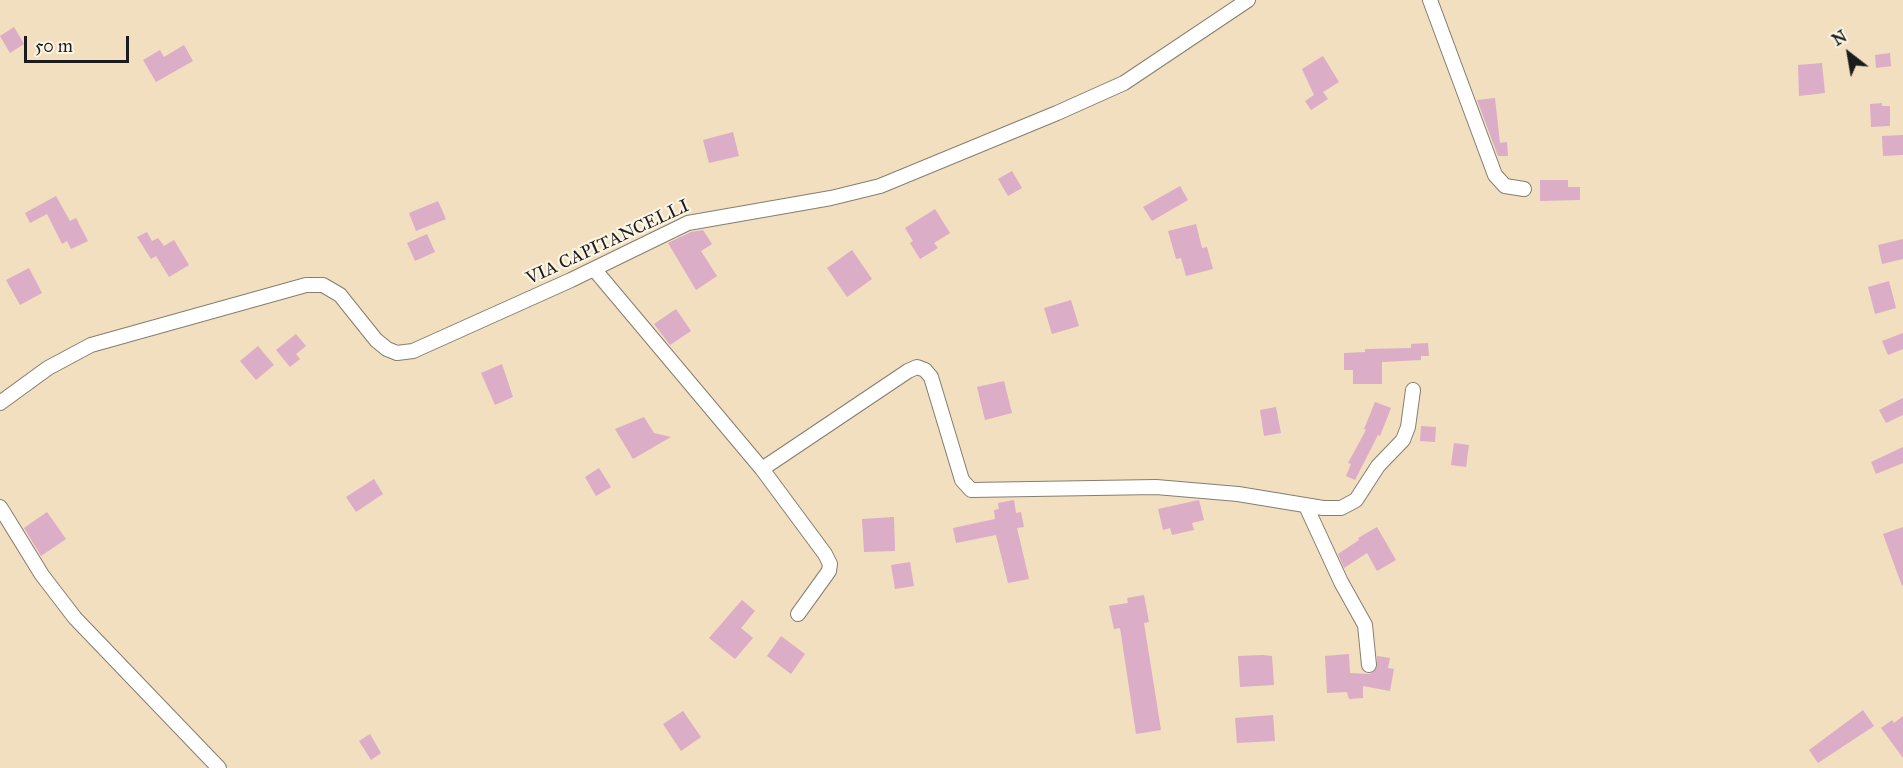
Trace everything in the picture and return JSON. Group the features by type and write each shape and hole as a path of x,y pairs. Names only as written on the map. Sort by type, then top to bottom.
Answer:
{"street":[{"name":"VIA CAPITANCELLI","path":"0,403 42,372 91,345 295,286 317,284 333,289 344,299 379,343 392,352 403,353 419,349 694,221 831,198 909,175 1119,86 1248,0"},
{"path":"1430,0 1495,175 1505,186 1524,189"},
{"path":"594,269 762,470 830,564 825,580 798,614"},
{"path":"762,470 917,367 925,370 931,377 962,480 971,490 1156,487 1238,494 1306,506 1341,508 1356,500 1378,466 1405,437 1413,390"},
{"path":"1306,506 1341,582 1365,625 1369,665"},
{"path":"0,507 42,575 71,612 219,768"}],"building":[{"path":"14,27 24,44 10,53 0,36"},
{"path":"184,45 193,61 156,82 143,60 160,50 164,57"},
{"path":"1890,53 1891,66 1876,68 1875,55"},
{"path":"1323,56 1339,82 1323,92 1328,99 1311,110 1305,101 1314,95 1302,69"},
{"path":"1822,63 1825,93 1799,96 1798,65"},
{"path":"1495,98 1500,143 1507,142 1508,156 1498,156 1477,100"},
{"path":"1882,103 1882,106 1890,106 1890,126 1871,127 1870,104"},
{"path":"733,132 739,156 709,163 703,140"},
{"path":"1903,135 1903,155 1883,156 1882,136"},
{"path":"1012,171 1022,188 1008,196 998,179"},
{"path":"1540,180 1568,180 1568,187 1580,187 1580,200 1540,201"},
{"path":"1180,186 1188,200 1152,221 1143,207"},
{"path":"56,196 70,221 76,218 88,241 71,249 67,241 62,244 47,214 30,223 25,213"},
{"path":"438,201 446,219 416,231 409,213"},
{"path":"935,209 950,233 934,243 938,248 920,259 910,243 913,241 905,228"},
{"path":"1196,224 1202,248 1207,247 1213,269 1186,276 1181,258 1176,259 1168,231"},
{"path":"703,230 712,244 701,251 717,276 696,290 668,243 691,232"},
{"path":"147,232 152,241 158,238 164,246 174,240 189,265 169,277 156,256 151,259 137,237"},
{"path":"427,234 435,252 415,261 407,243"},
{"path":"1903,239 1903,259 1882,264 1878,245"},
{"path":"852,250 872,279 847,297 827,268"},
{"path":"29,268 42,293 20,305 6,280"},
{"path":"1889,281 1896,308 1875,314 1868,287"},
{"path":"1071,300 1079,326 1052,334 1044,308"},
{"path":"676,309 691,331 670,345 654,324"},
{"path":"1903,333 1903,349 1888,355 1882,341"},
{"path":"296,334 306,346 296,354 300,359 290,367 276,350"},
{"path":"1428,343 1429,356 1421,356 1421,360 1382,362 1382,384 1353,384 1353,370 1344,370 1344,353 1365,352 1365,349 1411,348 1411,344"},
{"path":"258,346 274,365 256,380 240,361"},
{"path":"502,364 513,397 495,405 481,373"},
{"path":"1004,381 1012,413 985,420 977,387"},
{"path":"1903,398 1903,415 1886,423 1879,410"},
{"path":"1375,402 1391,408 1380,436 1378,435 1355,480 1346,476 1351,464 1348,463 1366,430 1364,429"},
{"path":"1276,407 1281,433 1264,436 1260,410"},
{"path":"644,417 654,433 671,437 633,459 615,429"},
{"path":"1421,426 1436,427 1435,442 1420,441"},
{"path":"1454,443 1469,445 1466,467 1451,465"},
{"path":"1903,447 1903,463 1876,474 1871,462"},
{"path":"599,468 611,487 596,496 585,477"},
{"path":"374,479 383,494 356,512 346,497"},
{"path":"1014,500 1016,513 1021,512 1024,527 1017,528 1029,579 1008,583 996,535 956,543 953,528 995,519 994,510 999,509 998,503"},
{"path":"1199,500 1204,520 1192,523 1194,530 1172,535 1170,528 1163,530 1158,509"},
{"path":"47,512 66,539 41,556 24,528"},
{"path":"894,517 895,551 864,552 862,519"},
{"path":"1377,527 1396,560 1377,571 1367,553 1344,568 1338,554"},
{"path":"1903,527 1903,585 1902,586 1883,534"},
{"path":"910,562 914,586 895,589 891,565"},
{"path":"1144,595 1149,622 1144,623 1161,730 1136,734 1120,628 1114,629 1109,606 1128,603 1127,598"},
{"path":"742,600 755,611 741,628 753,638 735,659 709,638"},
{"path":"781,636 805,654 791,674 767,656"},
{"path":"1349,654 1350,673 1370,674 1377,668 1377,656 1390,658 1388,668 1394,669 1390,691 1363,686 1363,698 1349,699 1347,692 1327,693 1325,656"},
{"path":"1238,656 1272,656 1274,685 1240,687"},
{"path":"1863,710 1874,726 1818,763 1809,750"},
{"path":"683,711 701,737 681,751 663,724"},
{"path":"1273,715 1275,741 1237,743 1235,718"},
{"path":"1903,716 1903,758 1881,728 1892,720 1894,723"},
{"path":"370,734 381,753 371,760 359,741"}]}
